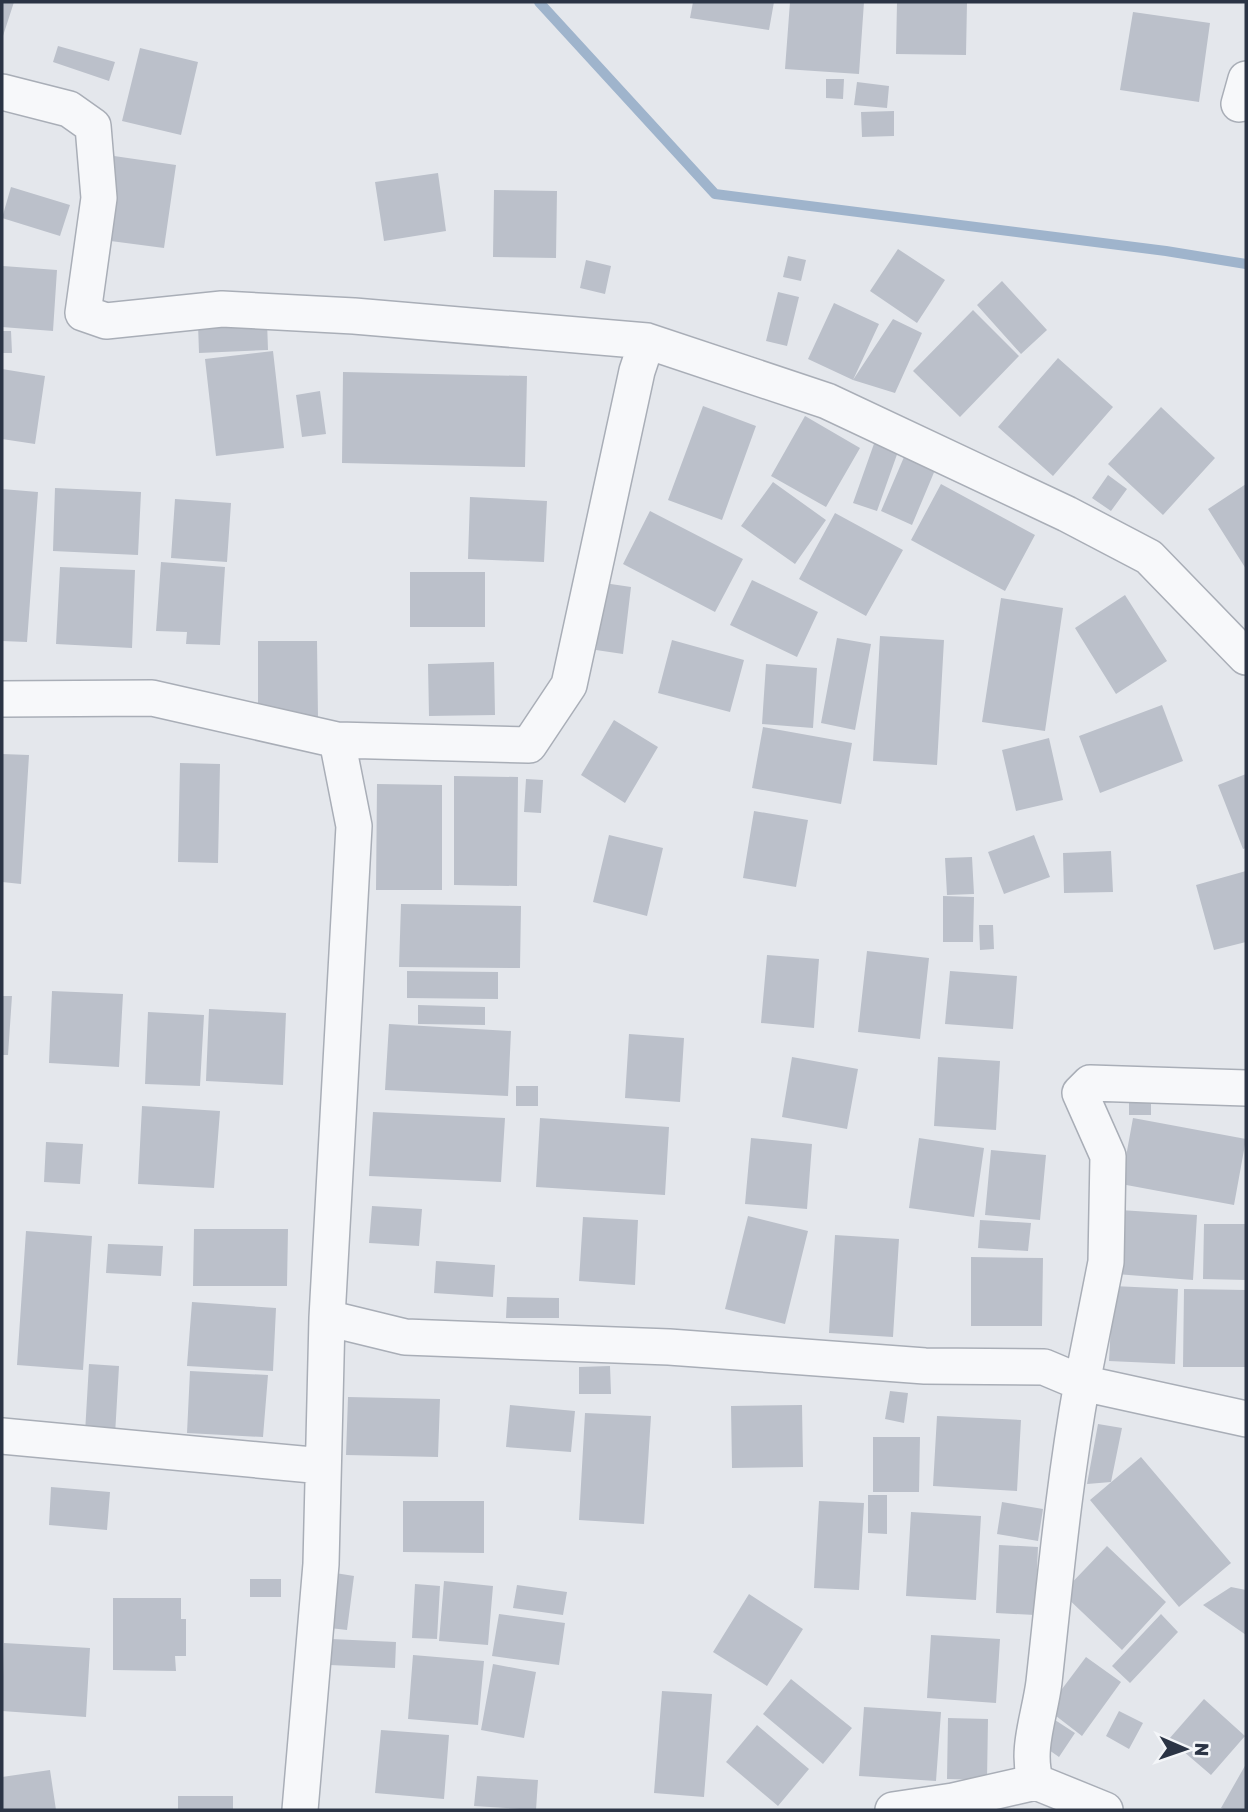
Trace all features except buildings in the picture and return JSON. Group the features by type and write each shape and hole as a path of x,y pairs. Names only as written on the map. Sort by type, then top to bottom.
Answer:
{"street":[{"path":"2,92 69,109 93,126 99,198 83,313 106,321 222,309 354,316 647,341 827,401 1067,514 1149,557 1246,657"},
{"path":"2,699 152,698 337,740 529,745 569,685 637,371 647,341"},
{"path":"300,1810 321,1564 327,1318 354,826 337,740"},
{"path":"1036,1782 1031,1766 1042,1702 1072,1435 1106,1262 1108,1156 1080,1093 1090,1083 1246,1088"},
{"path":"327,1318 405,1337 669,1347 925,1366 1044,1367 1082,1383 1246,1419"},
{"path":"2,1436 323,1466"},
{"path":"893,1810 953,1801 1036,1782 1105,1810"}],"waterway":[{"path":"539,2 715,194 1166,251 1246,264"}]}
